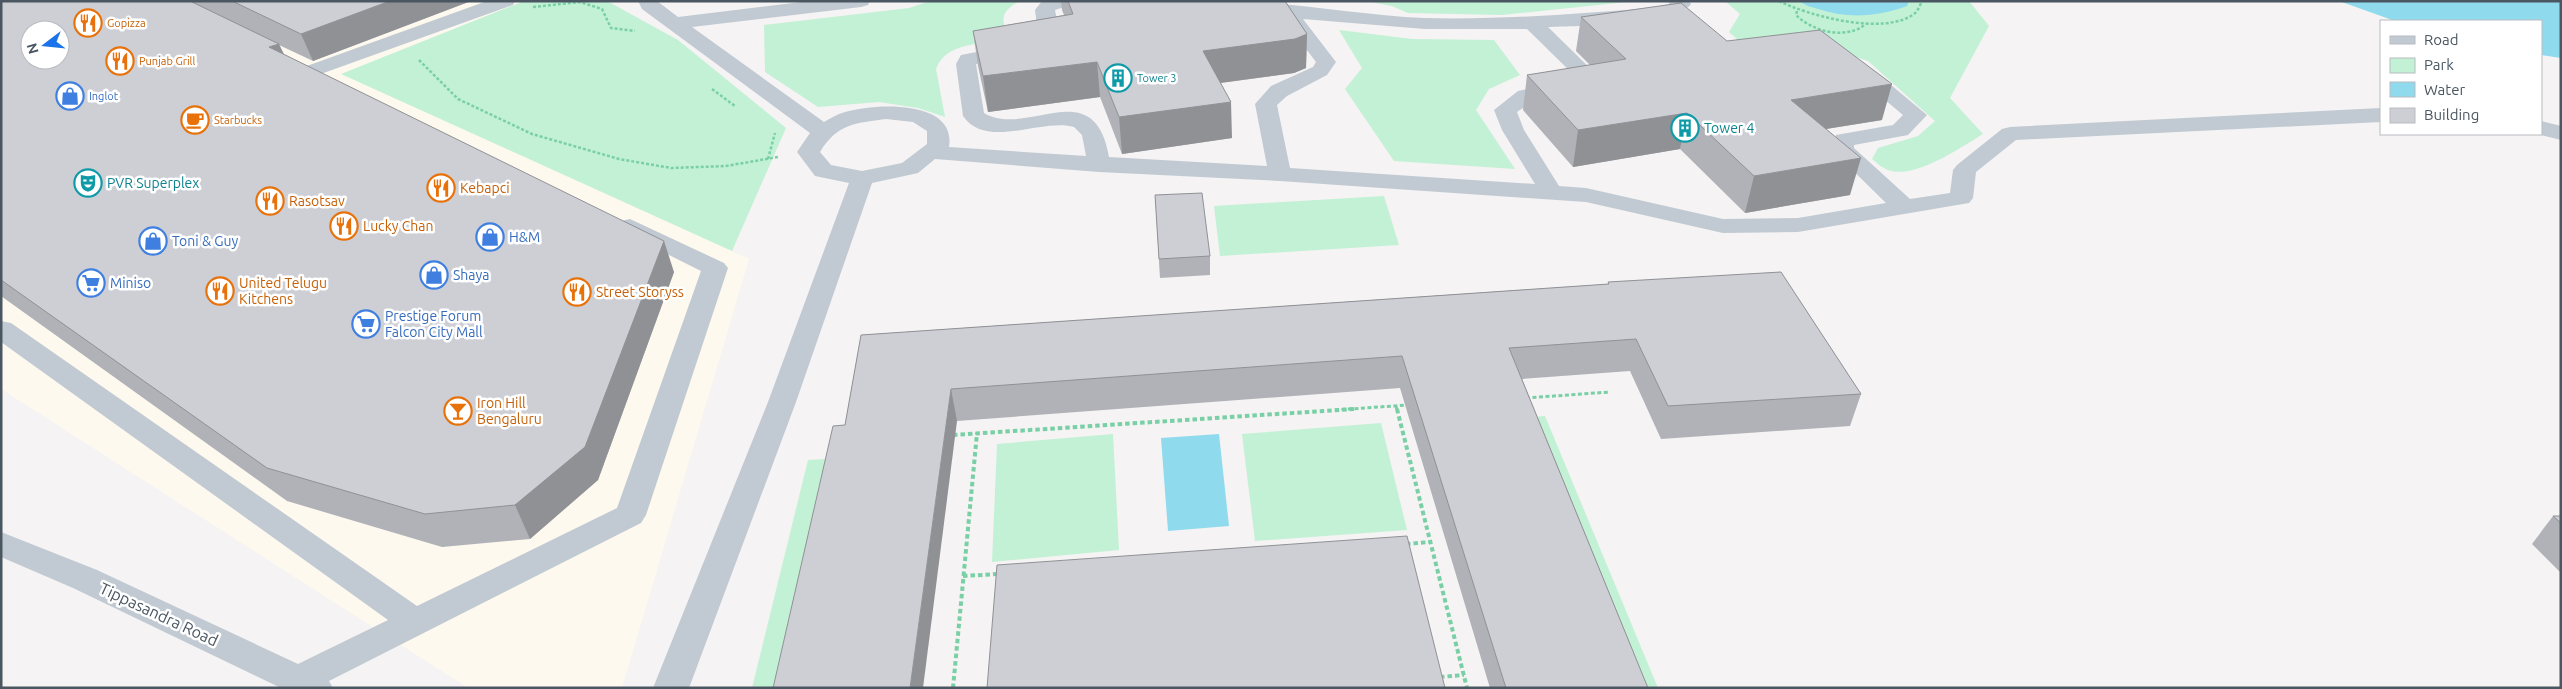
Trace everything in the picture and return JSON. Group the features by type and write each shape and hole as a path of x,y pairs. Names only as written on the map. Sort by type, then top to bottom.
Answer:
{"street":[{"path":"338,84 303,67 506,1"},
{"path":"647,1 649,5 673,23 822,131"},
{"path":"673,23 784,5 861,1"},
{"path":"1063,1 1049,5 1045,10 1050,37 1048,43 1039,47 968,59 966,64 974,116 988,124 1004,125 1066,118 1082,123 1090,131 1099,165"},
{"path":"1233,1 1290,13 1372,22 1470,25 1531,22 1670,6 1684,28"},
{"path":"1280,174 1266,104 1279,91 1320,71 1326,62 1290,13"},
{"path":"1241,20 1290,13"},
{"path":"1531,22 1592,81 1526,96 1505,110 1514,130 1551,192"},
{"path":"1817,56 1825,55 1858,68 1916,115 1900,130 1844,140 1842,149 1903,206"},
{"path":"886,112 919,116 938,129 938,146 910,168 862,178 823,171 808,152 822,131 851,117 886,112"},
{"path":"930,152 1099,165 1280,174 1586,195 1724,226 1798,224 1961,198 1965,170 2010,134 2380,115"},
{"path":"2542,128 2561,133"},
{"path":"671,688 782,402 862,178"},
{"path":"307,684 415,622 630,515 715,268 607,215"},
{"path":"1,329 415,622"},
{"name":"Tippasandra Road","path":"1,544 85,579 307,684"}],"path":[{"path":"1779,1 1797,11 1830,20 1867,23 1898,20 1909,16 1918,11 1922,1"},
{"path":"531,7 580,2 602,9 611,28 637,31"},
{"path":"1797,11 1796,15 1805,24 1825,31 1857,31 1867,23"},
{"path":"1817,56 1825,31"},
{"path":"424,54 419,61 458,99 532,134 619,159 671,168 726,166 808,152"},
{"path":"708,86 722,98 737,107"},
{"path":"768,159 776,134 771,129"},
{"path":"1522,398 1610,392"},
{"path":"950,435 1415,405"},
{"path":"1396,406 1467,688"},
{"path":"952,688 977,433"},
{"path":"1400,544 1430,542"},
{"path":"963,576 1003,573"},
{"path":"1436,677 1464,675"}],"shaded area":[{"name":"Prestige Forum Falcon City Mall","path":"1,1 524,1 342,74 749,259 622,688 468,688 1,389"}],"green space":[{"path":"524,1 607,1 678,40 786,128 732,251 341,74"},
{"path":"930,1 1020,1 1005,13 1004,22 1009,41 967,46 948,53 941,60 936,69 945,117 918,108 879,102 818,107 765,72 764,25 909,8"},
{"path":"1365,1 1627,2 1501,15 1408,13 1392,6"},
{"path":"1725,1 1969,1 1989,26 1950,98 1983,134 1950,154 1924,166 1899,172 1886,169 1872,159 1878,148 1918,136 1935,121 1868,61 1826,47 1756,56 1729,32 1740,14"},
{"path":"1339,30 1412,39 1494,40 1520,75 1489,89 1476,110 1515,169 1394,161 1345,89 1362,68"},
{"path":"1384,196 1399,245 1220,256 1214,206"},
{"path":"1545,416 1658,688 1626,688 1520,418"},
{"path":"1381,423 1407,530 1255,541 1242,434"},
{"path":"1113,434 1119,550 992,562 997,444"},
{"path":"842,458 792,688 752,688 808,460"}],"water":[{"path":"1800,1 1909,1 1907,6 1885,13 1851,15 1829,12"},
{"path":"2339,1 2561,1 2561,58 2542,55 2542,20 2392,20"},
{"path":"1219,434 1229,526 1168,531 1161,438"}],"building":[{"name":"Prestige Forum Falcon City Mall","path":"1,1 190,1 279,44 269,47 664,241 585,447 515,505 425,514 267,468 1,280"},
{"path":"232,1 390,1 301,34"},
{"path":"1068,1 1285,1 1307,34 1295,39 1203,51 1231,102 1119,117 1097,62 983,76 973,31 1073,14"},
{"path":"1681,3 1727,41 1820,30 1892,84 1791,100 1861,158 1754,176 1687,113 1578,130 1527,75 1626,59 1581,17"},
{"path":"1202,193 1210,256 1159,259 1155,195"},
{"path":"1781,272 1861,394 1668,406 1636,339 1509,348 1648,688 1506,688 1402,356 951,389 910,688 773,688 833,426 845,425 861,335 1609,284 1608,282"},
{"path":"2553,516 2561,516 2561,523"},
{"path":"1407,536 1445,688 987,688 997,565"}],"place":[{"name":"Gopizza","path":"88,23"},
{"name":"Punjab Grill","path":"120,61"},
{"name":"Tower 3","path":"1118,78"},
{"name":"Inglot","path":"70,96"},
{"name":"Starbucks","path":"195,120"},
{"name":"Tower 4","path":"1685,128"},
{"name":"PVR Superplex","path":"88,183"},
{"name":"Kebapci","path":"441,188"},
{"name":"Rasotsav","path":"270,201"},
{"name":"Lucky Chan","path":"344,226"},
{"name":"H&M","path":"490,237"},
{"name":"Toni & Guy","path":"153,241"},
{"name":"Shaya","path":"434,275"},
{"name":"Miniso","path":"91,283"},
{"name":"United Telugu Kitchens","path":"220,291"},
{"name":"Street Storyss","path":"577,292"},
{"name":"Prestige Forum Falcon City Mall","path":"366,324"},
{"name":"Iron Hill Bengaluru","path":"458,411"}]}
